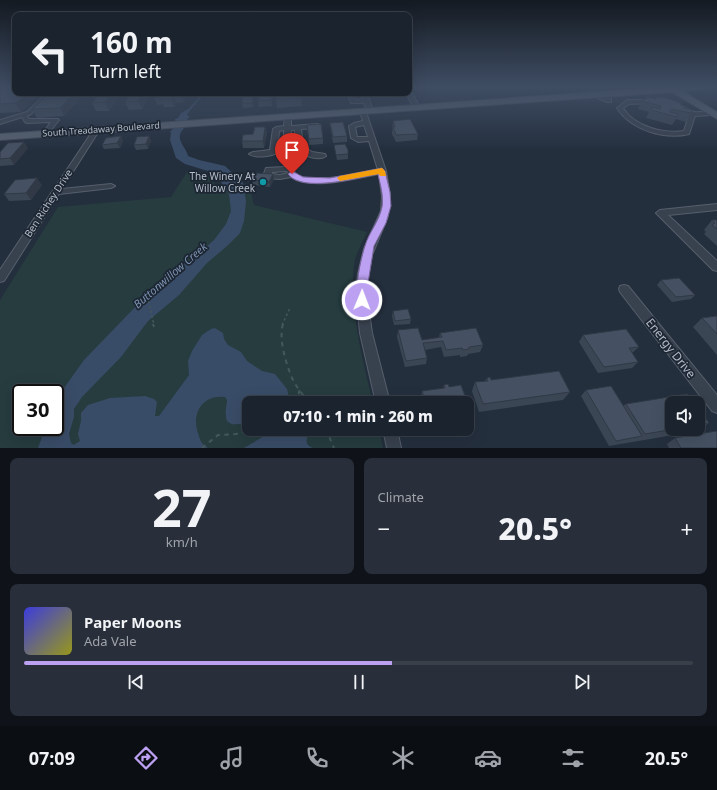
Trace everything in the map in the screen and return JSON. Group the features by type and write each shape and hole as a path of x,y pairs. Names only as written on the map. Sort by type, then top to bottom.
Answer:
{"main road":[{"name":"South Treadaway Boulevard","path":"0,137 97,129 417,108"},
{"path":"704,108 714,114"}],"street":[{"path":"0,122 24,115 35,108"},
{"path":"367,108 367,123 382,171 385,186 386,206 382,223 369,246 361,289 365,323 381,396"},
{"path":"620,108 640,126 671,134 687,133 692,114"},
{"path":"682,108 692,114 714,114"},
{"path":"24,115 27,121 56,120 46,133"},
{"path":"288,116 287,152 291,171 296,178 302,180 330,180 382,171"},
{"path":"367,123 352,126 354,138 358,140 371,139"},
{"path":"253,154 271,153 274,151 274,129 318,126"},
{"path":"298,127 298,146 300,149 314,156 322,156"},
{"name":"Ben Richey Drive","path":"0,278 97,129"},
{"path":"56,192 111,186"},
{"path":"717,207 660,213 717,267"},
{"name":"Energy Drive","path":"624,289 717,406"},
{"path":"391,436 394,448"}],"path":[{"path":"146,291 154,327"},
{"path":"290,308 284,319 280,332 284,356 294,382 304,396"},
{"path":"298,396 300,390"},
{"path":"202,448 211,439 218,435 242,432"},
{"path":"329,436 334,448"}],"green space":[{"path":"187,172 208,176 221,191 250,188 254,205 367,232 355,260 353,294 357,332 371,396 242,396 242,436 380,436 383,448 0,448 0,300 58,207 171,197"}],"water":[{"path":"191,108 187,115 190,117 187,119 188,121 180,135 181,141 188,156 225,166 243,183 246,201 244,221 240,233 207,263 179,295 148,321 121,357 82,397 74,409 74,417 69,434 71,443 74,445 80,441 78,434 81,413 88,405 110,398 145,396 154,399 157,402 155,416 159,416 189,375 188,361 192,351 202,335 215,328 223,333 224,339 228,345 241,352 247,361 262,371 275,374 287,389 289,396 242,396 242,424 231,424 228,422 226,412 227,400 225,397 217,397 205,402 198,412 196,426 200,440 208,448 38,448 42,437 40,436 64,436 64,388 84,360 168,275 198,254 214,240 226,224 231,211 229,194 217,176 211,172 185,164 176,158 170,140 170,132 173,129 175,119 178,118 181,113"},
{"path":"264,436 308,436 307,443 313,448 244,448"}],"building":[{"path":"33,108 60,108 60,108 32,109"},
{"path":"652,108 684,108 692,110 691,113 671,109 670,112 678,114 677,117 651,110"},
{"path":"410,119 418,134 396,135 393,127 395,127 393,121"},
{"path":"343,122 347,136 333,137 330,123"},
{"path":"321,124 323,138 309,139 307,125"},
{"path":"255,127 265,127 263,141 242,141 243,135 253,134"},
{"path":"121,136 117,143 102,145 106,138"},
{"path":"149,136 146,144 134,145 137,137"},
{"path":"24,142 10,158 0,159 0,152 8,143"},
{"path":"345,144 348,154 336,155 334,145"},
{"path":"256,173 273,174 269,182 252,180"},
{"path":"37,178 26,193 4,194 15,180"},
{"path":"712,220 717,220 717,229 712,225 715,223"},
{"path":"679,278 695,295 676,297 661,280"},
{"path":"408,309 411,319 395,321 393,311"},
{"path":"717,316 717,334 702,318"},
{"path":"418,328 422,340 442,337 440,333 476,328 483,345 469,347 469,349 463,350 462,348 446,350 443,341 423,343 427,358 406,361 398,330"},
{"path":"626,329 639,347 629,348 638,362 604,367 583,335"},
{"path":"559,371 570,392 483,404 475,382 488,381 487,378 490,377 491,380"},
{"path":"448,384 449,387 461,385 465,396 424,396 422,391 445,388 444,385"},
{"path":"611,386 642,436 616,441 586,390"},
{"path":"687,394 689,396 675,396"},
{"path":"665,398 665,431 645,434 626,404"},
{"path":"705,418 709,423 705,424"},
{"path":"717,432 717,448 681,448 675,438 687,436 705,436 705,433"}],"waterway":[{"name":"Buttonwillow Creek","path":"188,111 191,108"}],"slow traffic":[{"path":"340,178 382,171 383,174"}],"place":[{"name":"The Winery At Willow Creek","path":"263,182"}],"route":[{"path":"292,174 296,178 302,180 330,180 382,171 386,192 386,206 382,223 369,246 361,289 362,300"}]}
